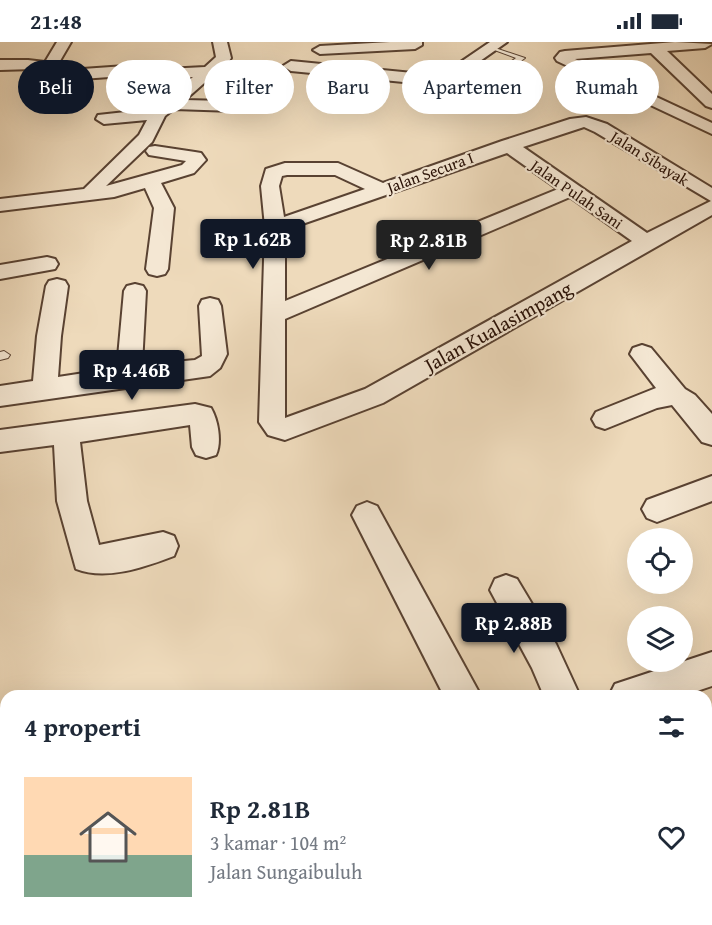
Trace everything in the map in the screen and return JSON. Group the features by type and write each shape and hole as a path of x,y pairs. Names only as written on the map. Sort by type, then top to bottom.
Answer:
{"street":[{"path":"55,60 64,42"},
{"path":"220,42 224,58 222,60"},
{"path":"320,50 415,45 416,42"},
{"path":"470,60 494,44"},
{"path":"707,45 565,55 562,58 712,129"},
{"path":"655,48 712,102"},
{"path":"0,66 18,65"},
{"path":"192,85 204,75"},
{"path":"663,106 712,102"},
{"path":"104,119 134,114"},
{"path":"91,193 146,138 161,114"},
{"name":"Jalan Secura I","path":"275,227 508,145 576,123 586,122"},
{"name":"Jalan Sibayak","path":"586,122 601,128 712,196"},
{"name":"Jalan Pulah Sani","path":"508,145 647,242"},
{"path":"0,205 114,191 151,182 188,169 195,162 195,157 155,151"},
{"path":"382,190 338,169 285,169 273,173 270,186 275,227 273,315 571,190"},
{"path":"151,182 164,208 157,268"},
{"name":"Jalan Kualasimpang","path":"273,315 272,422 277,428 285,429 374,396 712,207"},
{"path":"0,272 46,264"},
{"path":"45,389 50,329 57,286"},
{"path":"129,376 135,291"},
{"path":"0,396 129,376 201,369 211,362 215,354 210,306"},
{"path":"642,354 712,434"},
{"path":"605,418 664,396 676,395"},
{"path":"0,441 195,414 202,415 204,419 207,447"},
{"path":"66,432 72,501 87,559 104,560 163,546"},
{"path":"657,509 712,488"},
{"path":"367,515 460,690"},
{"path":"506,590 544,656 559,690"},
{"path":"646,690 712,669"}],"lane":[{"path":"494,44 521,58 518,60"}]}
